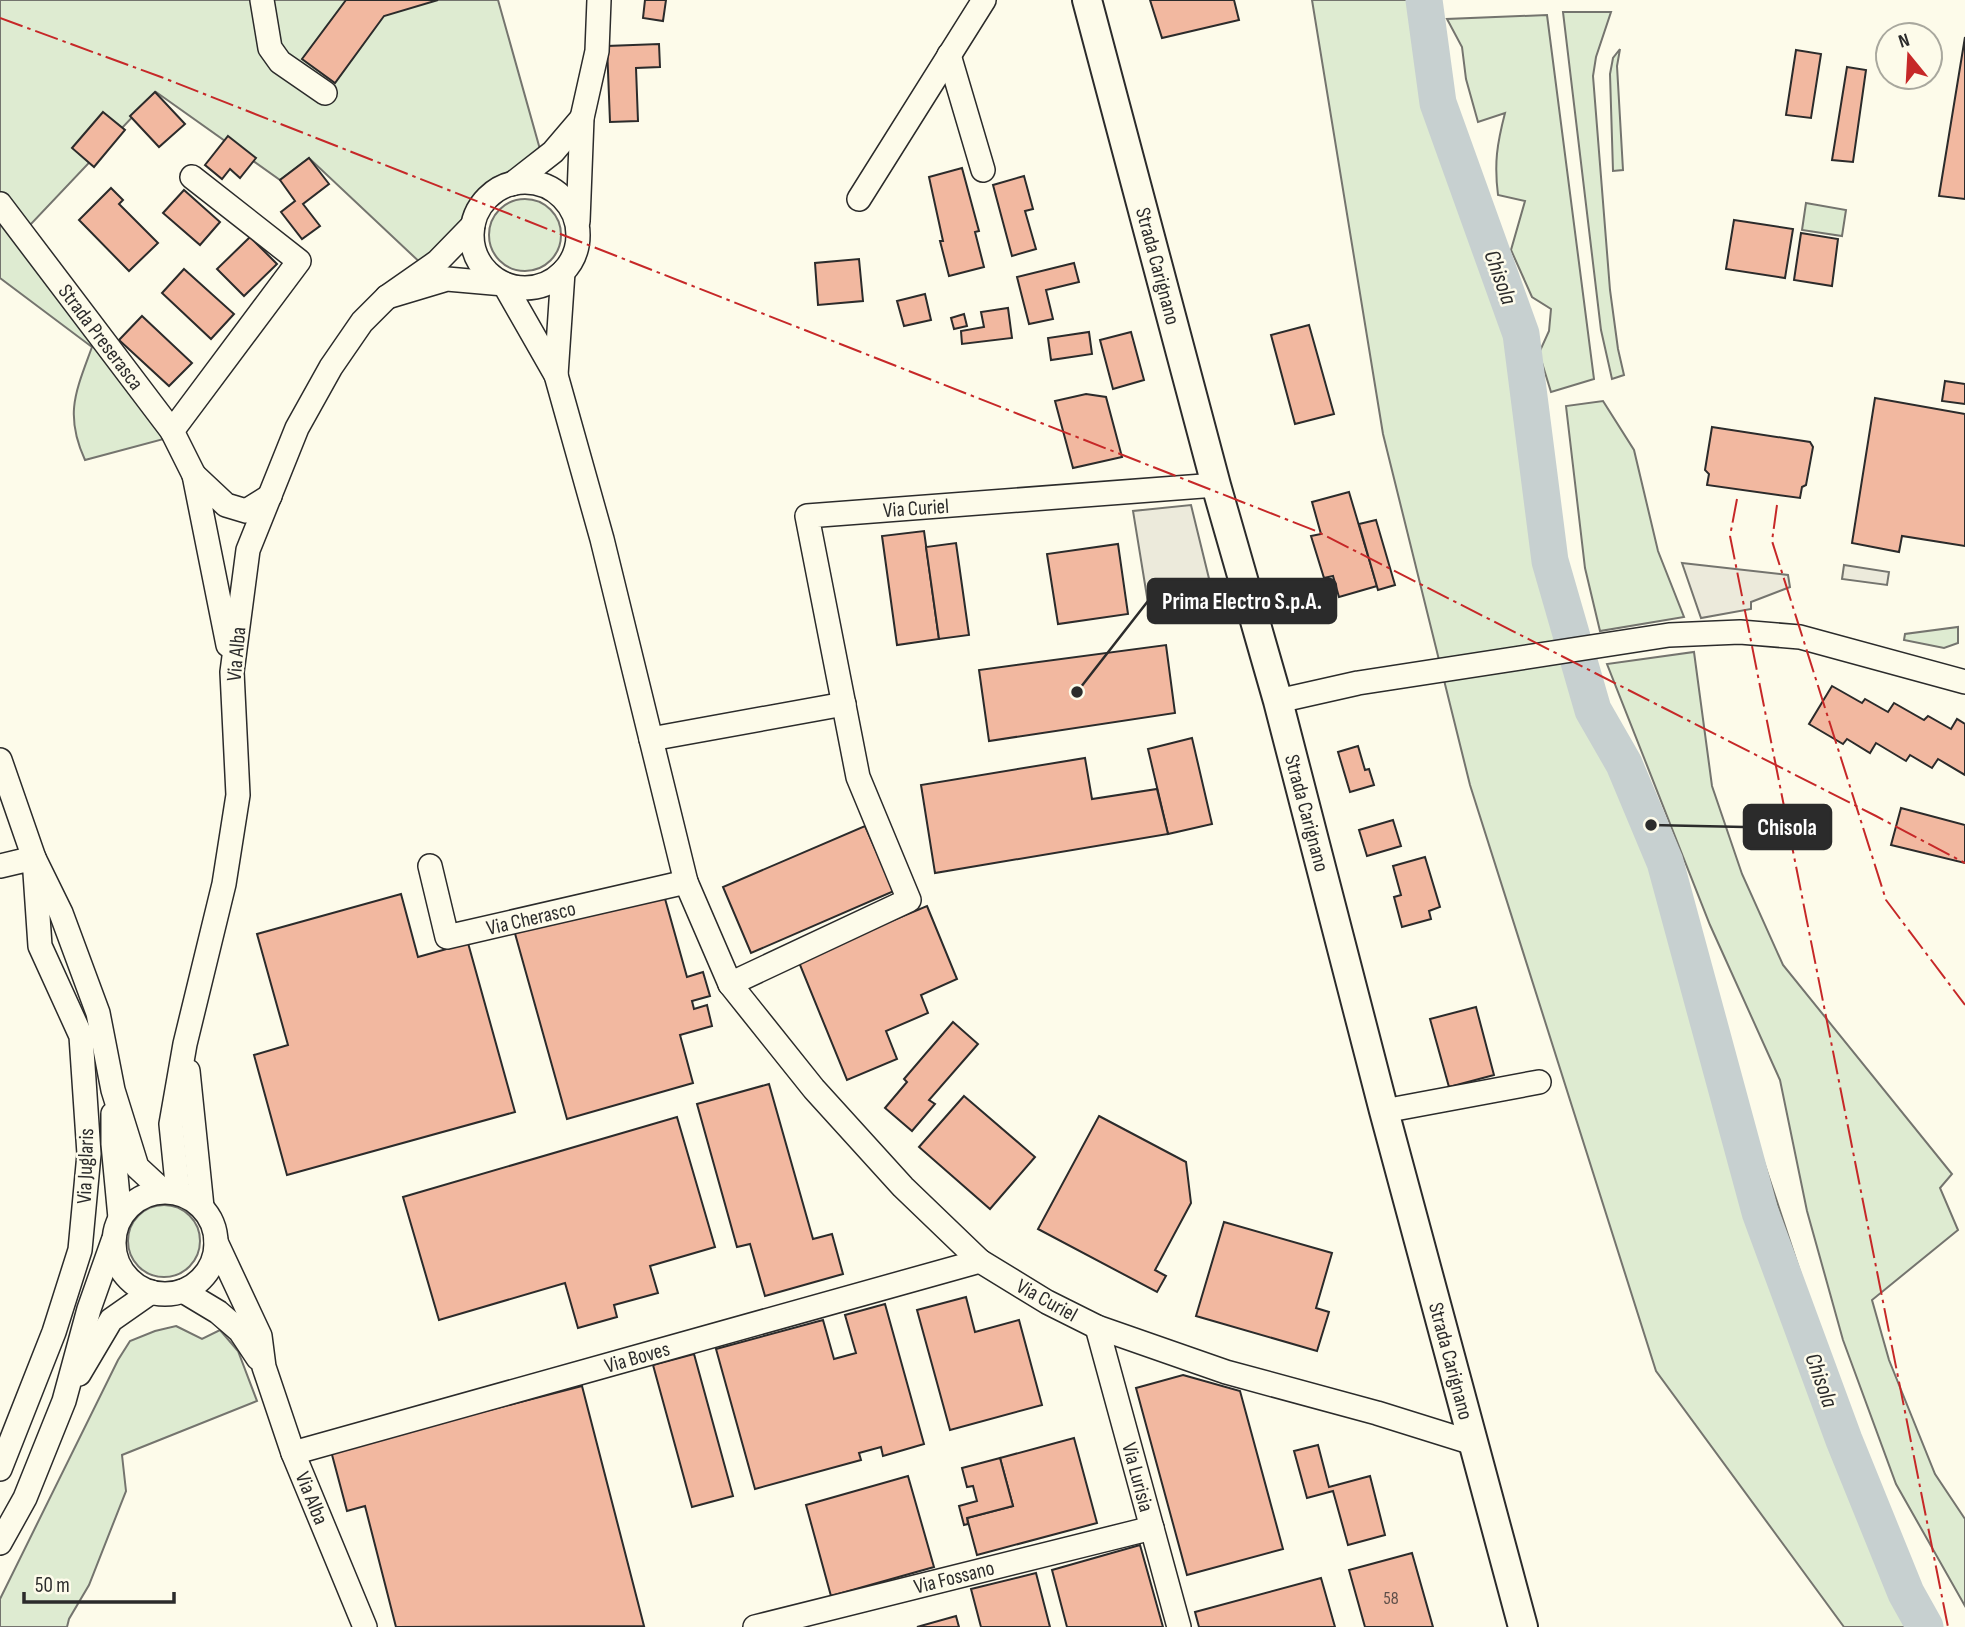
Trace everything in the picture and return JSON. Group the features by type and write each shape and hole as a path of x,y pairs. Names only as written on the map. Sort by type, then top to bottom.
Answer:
{"main road":[{"name":"Strada Carignano","path":"1087,0 1216,485 1278,701 1384,1111 1523,1627"}],"street":[{"path":"262,0 270,48 280,62 326,93"},
{"path":"582,118 553,152 512,184 494,192 481,206 473,225 473,243 478,260 489,274 504,284 525,288 546,284 563,272 576,252 582,118 597,51 599,0"},
{"path":"859,199 984,0"},
{"path":"949,55 983,170"},
{"path":"172,431 299,261 192,177"},
{"path":"512,184 530,182 547,187 562,197 573,211 578,228"},
{"name":"Strada Preserasca","path":"0,205 172,431 194,475 222,604 232,672"},
{"name":"Via Alba","path":"171,1192 171,1124 184,1044 224,884 238,795 232,672 248,551 297,428 331,367 362,321 387,297 437,262 473,225"},
{"name":"Via Curiel","path":"556,375 563,272"},
{"name":"Via Alba","path":"387,297 447,279 504,284"},
{"name":"Via Curiel","path":"504,284 556,375 602,539 686,882 730,984 814,1089 903,1187 980,1261 1047,1302 1097,1327 1226,1372 1377,1413 1473,1443"},
{"name":"Strada Preserasca","path":"194,475 226,506 246,511 270,496"},
{"name":"Via Curiel","path":"730,984 909,900 858,777 807,516 1216,485"},
{"path":"208,538 216,552 230,556 248,551"},
{"path":"1278,701 1358,683 1669,635 1740,632 1800,637 1965,682"},
{"path":"651,738 844,704"},
{"name":"Via Juglaris","path":"0,760 34,858 61,913 98,1013 113,1090 137,1167 171,1192"},
{"path":"0,866 34,858"},
{"name":"Via Juglaris","path":"0,1469 54,1332 80,1250 89,1154 81,1036 40,946 34,858"},
{"name":"Via Cherasco","path":"430,866 447,937 686,882"},
{"name":"Via Alba","path":"184,1044 202,1207"},
{"path":"1384,1111 1539,1082"},
{"name":"Via Juglaris","path":"113,1090 113,1144 120,1218"},
{"path":"0,1543 25,1498 64,1401 89,1309 120,1218 127,1207 138,1198 171,1192 191,1198 210,1218 216,1242 214,1258 197,1283 167,1294 151,1292 135,1285 123,1273 115,1258 113,1241"},
{"name":"Via Alba","path":"216,1242 260,1336 264,1367 293,1453 365,1627"},
{"name":"Via Boves","path":"293,1453 980,1261"},
{"name":"Via Alba","path":"183,1290 218,1312 240,1331 264,1367"},
{"path":"64,1401 111,1321 151,1292"},
{"name":"Via Lurisia","path":"1097,1327 1179,1627"},
{"name":"Via Fossano","path":"755,1627 1152,1528"}],"green space":[{"path":"0,0 498,0 543,160 427,269 309,158 280,180 156,92 29,226 175,436 85,460 75,429 74,416 77,390 92,347 0,278"},
{"path":"1312,0 1424,0 1438,103 1521,334 1550,561 1593,710 1665,862 1906,1593 1934,1627 1844,1627 1656,1371 1470,785 1383,434"},
{"path":"1563,12 1611,12 1596,57 1593,76 1610,290 1624,375 1612,379 1601,330"},
{"path":"1547,15 1594,379 1551,392 1539,353 1549,331 1551,309 1532,297 1511,250 1525,201 1498,195 1497,154 1505,113 1478,122 1466,79 1462,47 1447,19"},
{"path":"1620,49 1617,66 1623,170 1613,171 1610,74 1613,58"},
{"path":"525,199 545,205 555,215 561,235 555,255 545,265 525,271 505,265 495,255 489,235 495,215 505,205"},
{"path":"1806,203 1846,210 1842,236 1802,230"},
{"path":"1603,401 1634,450 1658,551 1684,617 1600,631 1585,568 1566,406"},
{"path":"1958,627 1958,643 1944,648 1904,640 1905,634"},
{"path":"1694,652 1712,786 1742,874 1783,965 1952,1174 1940,1188 1958,1230 1872,1300 1889,1360 1935,1474 1965,1519 1965,1606 1896,1484 1843,1340 1807,1211 1780,1080 1710,925 1607,664"},
{"path":"164,1205 184,1211 194,1221 200,1241 194,1261 184,1271 164,1277 144,1271 134,1261 128,1241 134,1221 144,1211"},
{"path":"176,1326 202,1339 220,1330 238,1351 257,1401 122,1455 126,1491 89,1585 67,1627 0,1627 0,1599 118,1360 130,1341"}],"shaded area":[{"path":"1191,505 1214,599 1149,609 1133,511"},
{"path":"1682,563 1788,575 1790,587 1751,602 1751,609 1701,618"},
{"path":"1844,565 1889,572 1887,585 1842,579"}],"building":[{"path":"346,0 438,0 384,16 335,83 302,59"},
{"path":"645,0 666,0 663,21 643,18"},
{"path":"1150,0 1234,0 1239,20 1162,38"},
{"path":"1965,37 1965,199 1939,196"},
{"path":"659,44 660,67 636,68 638,121 610,122 607,46"},
{"path":"1796,50 1821,54 1811,118 1786,115"},
{"path":"1847,67 1866,70 1853,162 1832,160"},
{"path":"155,92 185,124 159,147 130,116"},
{"path":"103,112 125,130 94,167 72,148"},
{"path":"228,136 256,158 240,178 230,169 222,179 205,165"},
{"path":"309,158 329,184 303,204 320,226 302,239 281,212 295,201 280,180"},
{"path":"962,168 979,231 975,232 984,267 949,276 929,177"},
{"path":"1024,176 1033,209 1025,211 1036,249 1012,256 993,185"},
{"path":"111,188 123,200 119,204 158,243 129,271 79,220"},
{"path":"184,190 220,222 200,245 163,213"},
{"path":"1734,220 1793,229 1785,278 1726,269"},
{"path":"1801,233 1838,239 1832,286 1794,280"},
{"path":"250,237 277,264 244,296 217,269"},
{"path":"859,259 863,301 818,305 815,263"},
{"path":"1074,263 1079,282 1046,290 1053,319 1029,324 1017,277"},
{"path":"184,269 234,314 211,339 162,293"},
{"path":"925,294 931,320 904,326 897,301"},
{"path":"1008,308 1012,338 962,344 961,331 984,327 981,312"},
{"path":"964,314 967,326 954,329 951,318"},
{"path":"142,316 192,363 169,386 119,340"},
{"path":"1309,325 1334,414 1295,424 1271,335"},
{"path":"1089,332 1092,354 1051,360 1048,338"},
{"path":"1131,332 1144,380 1113,389 1100,340"},
{"path":"1945,381 1965,384 1965,404 1942,401"},
{"path":"1086,394 1106,397 1122,457 1073,468 1055,401"},
{"path":"1875,398 1965,414 1965,546 1902,536 1899,552 1852,543"},
{"path":"1712,427 1810,442 1813,447 1806,485 1802,487 1800,498 1707,485 1709,474 1705,470"},
{"path":"1349,492 1377,586 1339,597 1333,576 1324,578 1311,536 1321,534 1312,502"},
{"path":"1376,520 1395,585 1378,590 1359,524"},
{"path":"924,531 939,639 897,645 882,536"},
{"path":"956,543 969,635 939,639 926,547"},
{"path":"1118,544 1128,614 1058,624 1047,554"},
{"path":"1166,645 1175,713 989,741 979,670"},
{"path":"1832,686 1862,703 1865,699 1888,712 1894,703 1924,720 1928,716 1951,729 1957,719 1965,724 1965,775 1938,759 1932,768 1910,755 1906,761 1876,743 1870,753 1847,739 1843,744 1809,724"},
{"path":"1192,738 1212,824 1168,834 1148,749"},
{"path":"1358,746 1365,770 1369,769 1374,785 1350,792 1338,752"},
{"path":"1085,758 1092,799 1157,789 1168,834 935,873 921,785"},
{"path":"1901,808 1965,825 1965,863 1891,845"},
{"path":"1393,820 1401,846 1367,856 1359,830"},
{"path":"865,826 894,891 751,953 723,887"},
{"path":"1425,857 1440,907 1429,911 1431,919 1402,927 1394,897 1401,895 1393,866"},
{"path":"662,888 687,977 703,972 710,996 692,1001 694,1009 707,1005 712,1026 680,1035 693,1083 567,1119 514,930"},
{"path":"401,894 418,957 468,943 515,1112 287,1175 254,1055 288,1045 257,934"},
{"path":"927,906 957,979 921,995 928,1013 886,1031 897,1059 847,1080 798,960"},
{"path":"1476,1007 1494,1075 1449,1087 1430,1019"},
{"path":"953,1022 978,1044 929,1100 935,1104 912,1131 885,1108 907,1082 904,1079"},
{"path":"769,1084 813,1239 832,1234 843,1274 765,1296 750,1244 737,1247 697,1104"},
{"path":"964,1096 1035,1157 990,1209 919,1147"},
{"path":"1099,1116 1186,1162 1191,1203 1155,1270 1166,1276 1157,1292 1038,1229"},
{"path":"677,1117 715,1247 650,1266 658,1293 614,1305 617,1317 578,1328 565,1283 439,1320 403,1197"},
{"path":"1224,1222 1332,1253 1316,1308 1329,1312 1317,1351 1196,1316"},
{"path":"966,1297 975,1332 1019,1320 1042,1405 950,1430 917,1310"},
{"path":"885,1304 924,1444 883,1456 881,1447 859,1453 861,1460 755,1489 716,1349 823,1320 834,1359 856,1353 845,1315"},
{"path":"694,1354 733,1496 692,1507 653,1365"},
{"path":"1183,1375 1240,1391 1283,1549 1187,1575 1136,1388"},
{"path":"582,1386 644,1626 396,1627 365,1506 347,1511 331,1451"},
{"path":"1074,1438 1097,1523 977,1555 967,1518 1013,1506 1000,1458"},
{"path":"1318,1445 1329,1487 1370,1476 1385,1535 1348,1545 1333,1491 1307,1498 1294,1451"},
{"path":"1000,1458 1013,1506 967,1518 968,1524 964,1525 959,1506 977,1501 973,1486 967,1487 962,1468"},
{"path":"908,1476 934,1567 831,1596 806,1505"},
{"path":"1140,1545 1163,1627 1067,1627 1052,1570"},
{"path":"1412,1553 1433,1627 1365,1627 1349,1570"},
{"path":"1036,1573 1050,1627 981,1627 971,1589"},
{"path":"1321,1578 1335,1627 1199,1627 1195,1612"},
{"path":"956,1616 959,1627 917,1627"}],"waterway":[{"name":"Chisola","path":"1424,0 1438,103 1521,334 1550,561 1593,710 1624,764 1665,862 1760,1212 1844,1440 1906,1593 1925,1627"}],"power":[{"path":"0,18 161,77 1316,531 1965,863"},
{"path":"1737,499 1730,536 1948,1627"},
{"path":"1777,505 1772,541 1886,900 1965,1005"}],"place":[{"name":"Prima Electro S.p.A.","path":"1077,692"},
{"name":"Chisola","path":"1651,825"}]}
